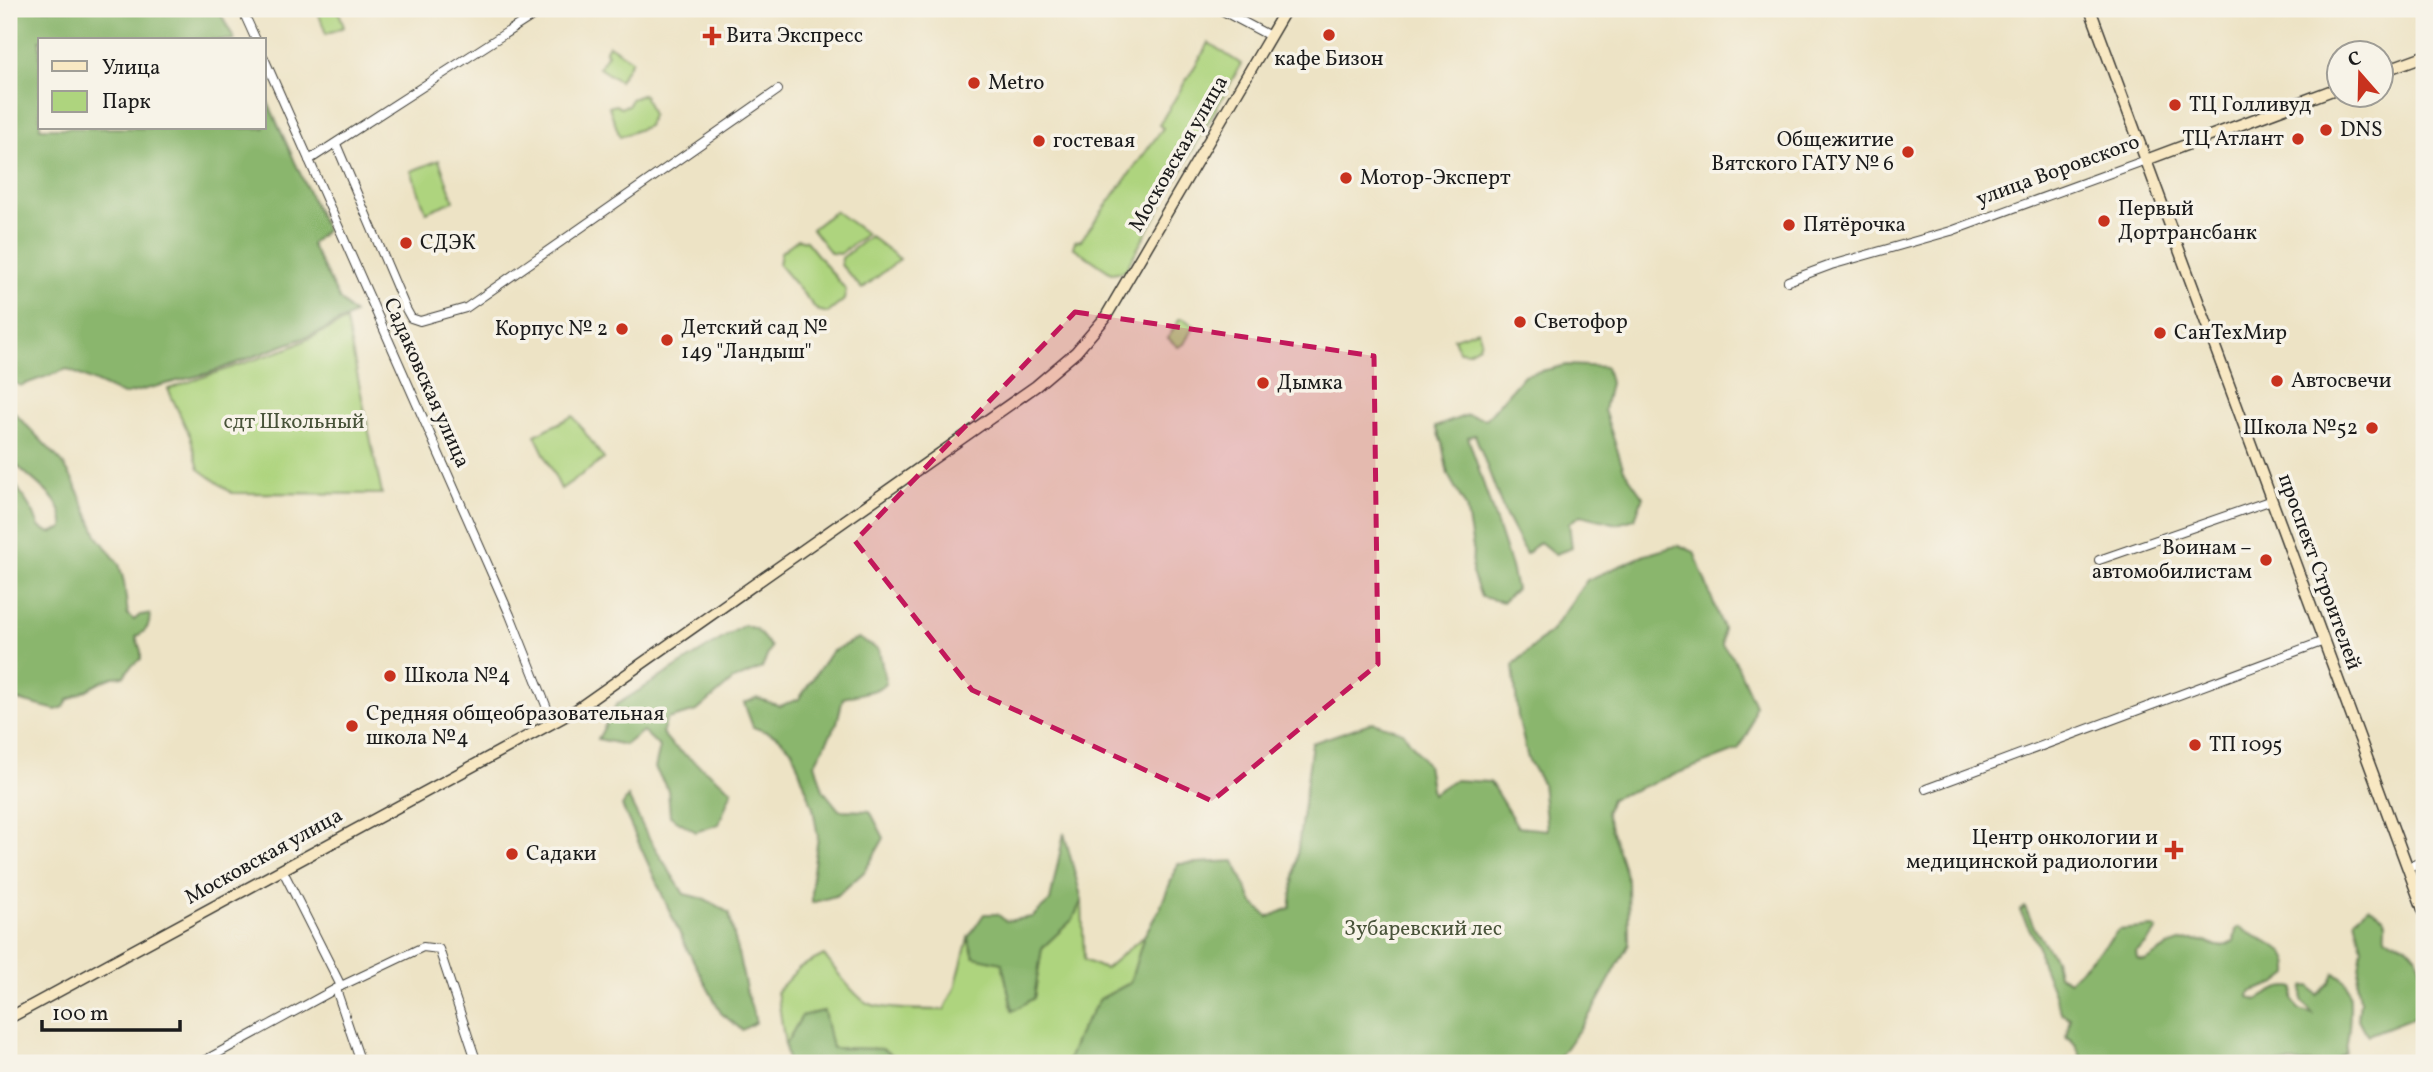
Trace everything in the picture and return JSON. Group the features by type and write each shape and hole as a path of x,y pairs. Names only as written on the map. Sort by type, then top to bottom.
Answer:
{"main road":[{"name":"Московская улица","path":"9,1018 576,710 1026,393 1076,352 1105,318 1286,9"},
{"name":"проспект Строителей","path":"2090,9 2424,912"},
{"path":"2394,67 2424,56"},
{"name":"улица Воровского","path":"2146,160 2324,94"}],"street":[{"path":"242,9 255,38"},
{"path":"309,160 543,9"},
{"path":"1219,9 1270,36"},
{"name":"Садаковская улица","path":"266,63 510,615 553,723"},
{"path":"336,144 406,309 411,318 420,321 466,307 778,90"},
{"name":"улица Воровского","path":"1788,281 1832,265 1951,231 2146,160"},
{"path":"2099,561 2272,500"},
{"path":"1926,789 2324,641"},
{"path":"2408,867 2424,861"},
{"path":"282,869 339,987 361,1063"},
{"path":"200,1063 339,987 424,947 439,949 477,1063"}],"highlighted area":[{"path":"1075,312 1374,356 1378,664 1212,801 972,690 855,541"}],"green space":[{"path":"9,9 218,9 234,38 38,38 38,130 266,130 266,98 326,230 311,244 340,300 354,314 320,332 209,373 123,395 67,369 20,386 9,379"},
{"path":"317,9 338,9 344,27 326,34"},
{"path":"1209,43 1241,64 1125,271 1111,273 1073,247 1075,241 1081,240 1163,128 1159,125"},
{"path":"609,45 632,60 619,81 599,68 608,54 605,51"},
{"path":"644,94 652,115 648,126 620,137 609,107 629,105 631,99"},
{"path":"439,160 454,201 426,212 411,171"},
{"path":"835,211 867,234 840,254 831,253 812,229"},
{"path":"870,236 900,259 862,289 841,265 842,258"},
{"path":"798,239 806,241 846,290 844,300 828,313 817,310 779,265 781,252"},
{"path":"1179,319 1184,319 1194,326 1184,344 1178,347 1168,338"},
{"name":"сдт Школьный","path":"346,321 382,494 232,493 199,469 190,436 168,389 289,348"},
{"path":"1478,330 1481,340 1479,346 1468,352 1459,351 1454,338"},
{"path":"1567,365 1606,367 1610,383 1604,410 1624,470 1643,497 1635,519 1617,524 1581,515 1569,523 1572,548 1555,554 1540,542 1526,554 1505,514 1475,435 1468,437 1516,589 1503,602 1481,597 1472,573 1473,548 1466,507 1448,475 1442,443 1435,427 1467,415 1486,419 1524,375"},
{"path":"9,407 62,462 73,480 98,537 119,564 128,615 134,620 140,615 150,614 147,628 136,637 141,659 132,665 124,676 103,681 68,700 64,707 56,710 9,698 9,474 39,527 50,533 63,528 62,517 52,497 9,457"},
{"path":"573,416 604,459 561,489 535,435"},
{"name":"Зубаревский лес","path":"1679,545 1694,552 1723,628 1722,645 1734,658 1755,705 1749,732 1738,750 1611,799 1606,813 1628,882 1629,944 1593,1010 1555,1063 1067,1063 1079,1033 1100,999 1130,983 1144,936 1160,908 1178,864 1234,861 1253,903 1268,917 1290,908 1312,743 1373,722 1403,732 1427,765 1432,794 1454,780 1490,782 1518,827 1547,830 1542,783 1528,759 1518,717 1513,665 1551,631 1587,580 1645,555"},
{"path":"744,625 756,629 771,647 762,668 733,680 697,711 667,719 662,733 672,745 732,790 719,824 696,832 670,816 668,790 655,768 660,747 643,731 625,745 598,739 616,705"},
{"path":"858,638 879,650 886,684 875,690 843,698 837,723 815,763 823,790 839,810 870,811 884,838 865,871 838,895 812,903 812,878 818,837 813,808 792,750 777,736 753,727 744,703 757,698 780,706 799,699 831,652"},
{"path":"628,797 647,835 684,894 705,899 729,913 756,1022 742,1030 721,1013 685,945 622,806"},
{"path":"1064,833 1082,900 1073,919 1042,948 1034,998 1013,1011 1002,963 974,957 968,938 984,914 997,914 1006,921 1032,917 1050,901"},
{"path":"1082,900 1084,960 1105,969 1144,936 1130,983 1100,999 1079,1033 1067,1063 906,1063 882,1049 832,1048 823,1011 802,1016 785,1045 777,991 800,967 824,955 850,988 867,1003 893,1008 944,1010 955,988 968,938 974,957 1002,963 1012,1010 1034,998 1042,948 1073,919"},
{"path":"2025,907 2035,929 2055,959 2058,975 2069,981 2118,930 2154,927 2157,930 2136,952 2137,959 2145,961 2178,942 2198,940 2218,946 2228,945 2234,941 2236,929 2240,927 2280,949 2288,963 2289,974 2277,983 2250,992 2249,997 2257,1000 2279,988 2294,988 2293,999 2299,1010 2313,1014 2302,1000 2303,987 2310,986 2317,995 2330,982 2334,973 2345,980 2349,990 2350,1008 2345,1053 2332,1063 2113,1063 2109,1059 2101,1063 2084,1063 2075,1045 2066,1037 2070,1018 2062,1014 2040,959 2038,945 2020,911"},
{"path":"2369,907 2385,920 2386,937 2405,944 2418,959 2423,976 2424,1013 2368,1035 2358,1019 2360,1000 2357,982 2362,948 2355,919"},
{"path":"824,1011 832,1048 882,1049 906,1063 788,1063 785,1045 802,1016"}],"place":[{"name":"кафе Бизон","path":"1329,35"},
{"name":"Вита Экспресс","path":"712,36"},
{"name":"Metro","path":"974,83"},
{"name":"ТЦ Голливуд","path":"2175,105"},
{"name":"DNS","path":"2326,130"},
{"name":"ТЦ Атлант","path":"2298,139"},
{"name":"гостевая","path":"1039,141"},
{"name":"Общежитие Вятского ГАТУ № 6","path":"1908,152"},
{"name":"Мотор-Эксперт","path":"1346,178"},
{"name":"Первый Дортрансбанк","path":"2104,221"},
{"name":"Пятёрочка","path":"1789,225"},
{"name":"СДЭК","path":"406,243"},
{"name":"Светофор","path":"1520,322"},
{"name":"Корпус № 2","path":"622,329"},
{"name":"СанТехМир","path":"2160,333"},
{"name":"Детский сад № 149 \"Ландыш\"","path":"667,340"},
{"name":"Автосвечи","path":"2277,381"},
{"name":"Дымка","path":"1263,383"},
{"name":"Школа №52","path":"2372,428"},
{"name":"Воинам – автомобилистам","path":"2266,560"},
{"name":"Школа №4","path":"390,676"},
{"name":"Средняя общеобразовательная школа №4","path":"352,726"},
{"name":"ТП 1095","path":"2195,745"},
{"name":"Центр онкологии и медицинской радиологии","path":"2174,850"},
{"name":"Садаки","path":"512,854"}]}
